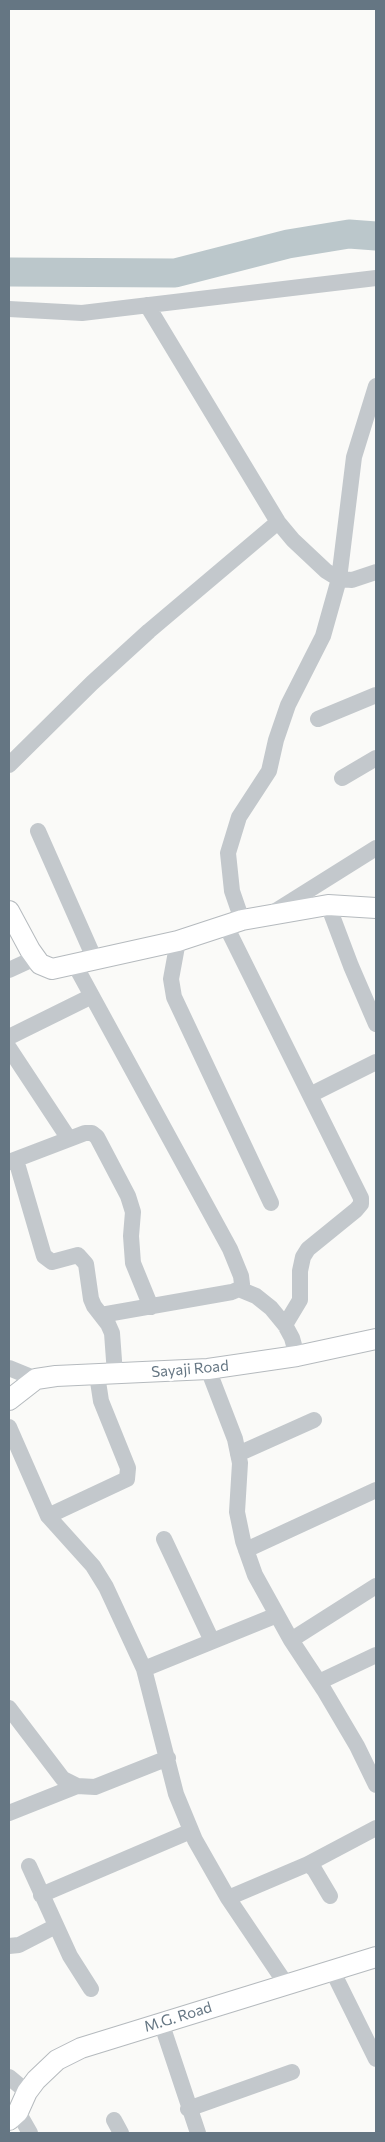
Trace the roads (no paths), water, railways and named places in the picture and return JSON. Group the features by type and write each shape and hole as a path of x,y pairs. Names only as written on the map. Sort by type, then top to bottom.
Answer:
{"main road":[{"path":"9,911 35,958 40,964 52,969 178,941 234,923 270,915 328,905 376,908"},
{"name":"Sayaji Road","path":"9,1400 36,1380 56,1376 208,1369 297,1356 376,1339"},
{"name":"M.G. Road","path":"13,2121 27,2092 36,2080 57,2060 81,2048 376,1957"}],"street":[{"path":"9,309 82,313 376,278"},
{"path":"147,305 278,522 308,556 339,579 352,580 376,572"},
{"path":"285,1325 300,1300 300,1271 303,1258 308,1249 356,1210 360,1204 358,1189 310,1095 234,923 228,853 239,817 269,771 276,740 288,705 323,636 339,579 354,457 376,386"},
{"path":"9,765 92,683 149,631 278,522"},
{"path":"318,719 376,695"},
{"path":"342,778 376,758"},
{"path":"38,831 95,960"},
{"path":"270,915 376,848"},
{"path":"328,905 374,1015"},
{"path":"178,941 171,979 174,997 271,1203"},
{"path":"9,970 35,958"},
{"path":"75,965 230,1249 241,1276 242,1284 240,1289"},
{"path":"9,1037 92,996"},
{"path":"9,1048 69,1139"},
{"path":"310,1095 376,1062"},
{"path":"48,1516 127,1479 128,1468 100,1401 112,1333 91,1299 86,1264 82,1258 74,1256 52,1262 44,1256 12,1161 85,1133 92,1133 97,1137 128,1196 133,1212 131,1236 133,1263 151,1307"},
{"path":"101,1315 240,1289 256,1296 271,1308 285,1325 292,1338 297,1356"},
{"path":"9,1368 36,1380"},
{"path":"208,1369 235,1438 240,1487 237,1512 246,1550 255,1575 291,1640 319,1682 357,1746 376,1785"},
{"path":"238,1454 314,1420"},
{"path":"9,1427 48,1516 93,1566 106,1587 144,1669 176,1794 191,1831 228,1898 286,1984"},
{"path":"246,1550 376,1490"},
{"path":"164,1539 212,1641"},
{"path":"291,1640 376,1586"},
{"path":"144,1669 277,1615"},
{"path":"319,1682 376,1655"},
{"path":"9,1708 63,1779 77,1786 95,1787 168,1758"},
{"path":"9,1813 77,1786"},
{"path":"228,1898 308,1864 376,1828"},
{"path":"41,1895 191,1831"},
{"path":"308,1864 314,1869 330,1896"},
{"path":"28,1866 70,1956 91,1989"},
{"path":"9,1946 19,1945 56,1926"},
{"path":"332,1970 376,2059"},
{"path":"162,2022 188,2109 198,2133"},
{"path":"188,2109 292,2072"},
{"path":"9,2077 27,2092"},
{"path":"13,2121 30,2133"}],"waterway":[{"path":"9,272 175,273 288,244 349,234 376,236"}]}
